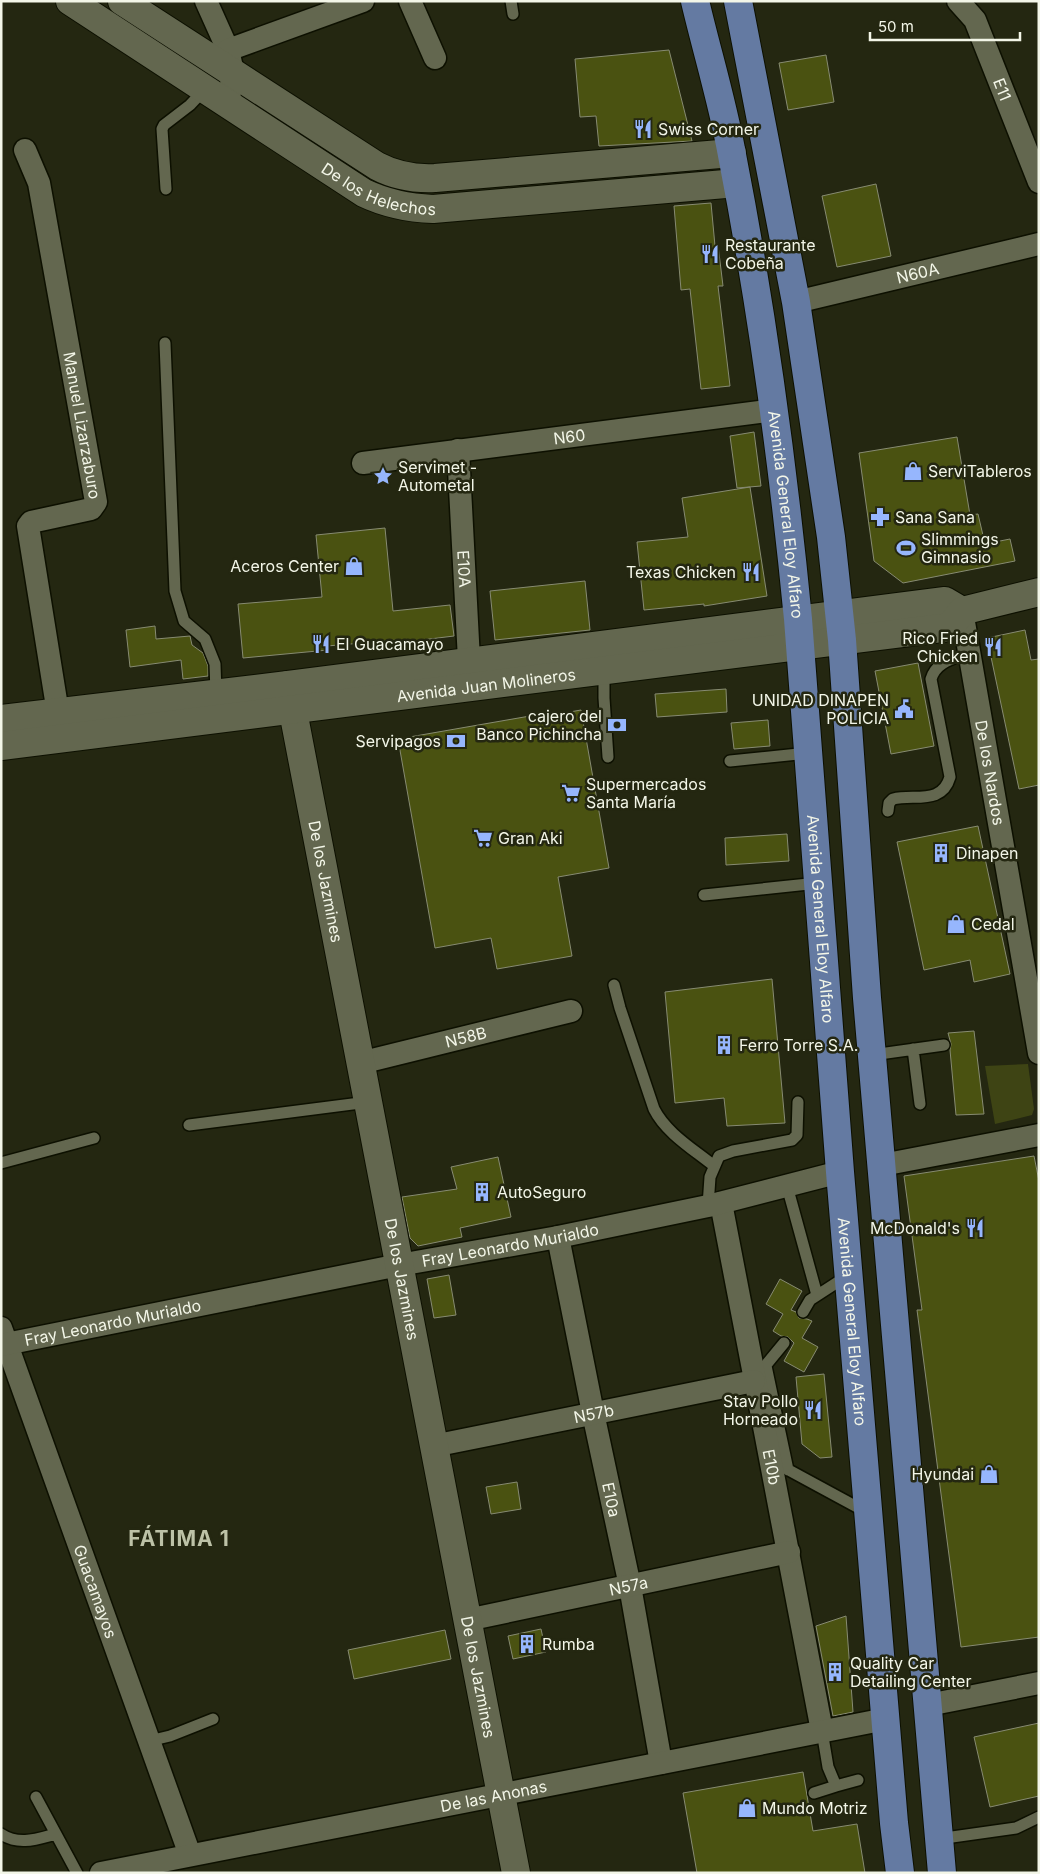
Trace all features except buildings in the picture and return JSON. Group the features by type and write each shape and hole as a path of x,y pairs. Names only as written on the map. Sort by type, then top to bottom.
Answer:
{"main road":[{"name":"Avenida General Eloy Alfaro","path":"695,1 732,153 775,410 798,619 848,1275 894,1823 900,1873"},
{"path":"738,1 796,302 831,537 840,628 872,1055 942,1873"}],"street":[{"name":"De los Helechos","path":"70,1 364,193 387,203 414,209 462,207 737,183"},
{"name":"De los Helechos","path":"122,1 230,61 377,166 405,177 435,178 732,153"},
{"path":"206,1 230,61 228,105"},
{"path":"230,61 363,1"},
{"path":"410,1 435,58"},
{"name":"E11","path":"958,1 975,20 1039,182"},
{"name":"Manuel Lizarzaburo","path":"25,150 39,183 96,502 91,509 31,522 28,526 58,713"},
{"name":"N60A","path":"796,302 1039,244"},
{"name":"N60","path":"364,464 458,450 775,410"},
{"name":"E10A","path":"458,450 470,674"},
{"path":"962,611 1039,592"},
{"name":"Avenida Juan Molineros","path":"1,746 291,698 470,674 798,619 840,628 950,628 962,611"},
{"name":"De los Nardos","path":"962,611 1039,1053"},
{"name":"Avenida Juan Molineros","path":"470,674 604,670 800,647 840,628"},
{"name":"Avenida Juan Molineros","path":"2,718 216,694 291,698"},
{"name":"De los Jazmines","path":"291,698 516,1873"},
{"name":"N58B","path":"360,1063 571,1011"},
{"path":"882,1166 1039,1135"},
{"name":"Fray Leonardo Murialdo","path":"3,1339 558,1237 715,1204 840,1172"},
{"name":"E10b","path":"715,1204 760,1373 779,1465 789,1552 822,1731"},
{"name":"E10a","path":"558,1237 630,1586 661,1763"},
{"name":"Guacamayos","path":"3,1339 190,1855"},
{"name":"N57b","path":"433,1446 593,1413 760,1373"},
{"name":"N57a","path":"467,1620 789,1552"},
{"path":"928,1705 1039,1683"},
{"name":"De las Anonas","path":"101,1873 886,1719"}],"lane":[{"path":"511,1 513,14"},
{"path":"166,189 162,129 164,125 190,105 205,89"},
{"path":"165,343 175,591 184,622 206,639 215,664 216,694"},
{"path":"888,811 889,803 893,799 938,795 948,786 950,777 930,679 933,670 940,665 968,653"},
{"path":"604,670 608,757"},
{"path":"730,761 808,753"},
{"path":"704,895 818,883"},
{"path":"614,985 626,1027 658,1118 665,1127 714,1166"},
{"path":"872,1055 884,1055 944,1045"},
{"path":"914,1049 920,1104"},
{"path":"189,1125 368,1102"},
{"path":"715,1204 710,1177 719,1156 733,1150 792,1140 796,1135 798,1102"},
{"path":"1,1163 94,1138"},
{"path":"786,1186 817,1295"},
{"path":"803,1312 810,1300 848,1275"},
{"path":"760,1373 784,1343"},
{"path":"779,1465 868,1513"},
{"path":"149,1741 170,1736 213,1719"},
{"path":"822,1731 828,1766 836,1786"},
{"path":"814,1793 858,1780"},
{"path":"36,1797 77,1873"},
{"path":"938,1839 1016,1828 1039,1817"},
{"path":"1,1834 19,1842 56,1834"}],"green space":[{"path":"1028,1064 1034,1109 1032,1115 995,1124 985,1066"}],"place":[{"name":"Swiss Corner","path":"643,129"},
{"name":"Restaurante Cobeña","path":"710,254"},
{"name":"ServiTableros","path":"913,471"},
{"name":"Servimet - Autometal","path":"383,476"},
{"name":"Sana Sana","path":"880,517"},
{"name":"Slimmings Gimnasio","path":"906,548"},
{"name":"Aceros Center","path":"354,566"},
{"name":"Texas Chicken","path":"751,572"},
{"name":"El Guacamayo","path":"321,644"},
{"name":"Rico Fried Chicken","path":"993,647"},
{"name":"UNIDAD DINAPEN POLICIA","path":"904,709"},
{"name":"cajero del Banco Pichincha","path":"617,725"},
{"name":"Servipagos","path":"456,741"},
{"name":"Supermercados Santa María","path":"571,793"},
{"name":"Gran Aki","path":"483,838"},
{"name":"Dinapen","path":"941,853"},
{"name":"Cedal","path":"956,924"},
{"name":"Ferro Torre S.A.","path":"724,1045"},
{"name":"AutoSeguro","path":"482,1192"},
{"name":"McDonald's","path":"975,1228"},
{"name":"Stav Pollo Horneado","path":"813,1410"},
{"name":"Hyundai","path":"989,1474"},
{"name":"Rumba","path":"527,1644"},
{"name":"Quality Car Detailing Center","path":"835,1672"},
{"name":"Mundo Motriz","path":"747,1808"}],"district":[{"name":"FÁTIMA 1","path":"179,1539"}]}
